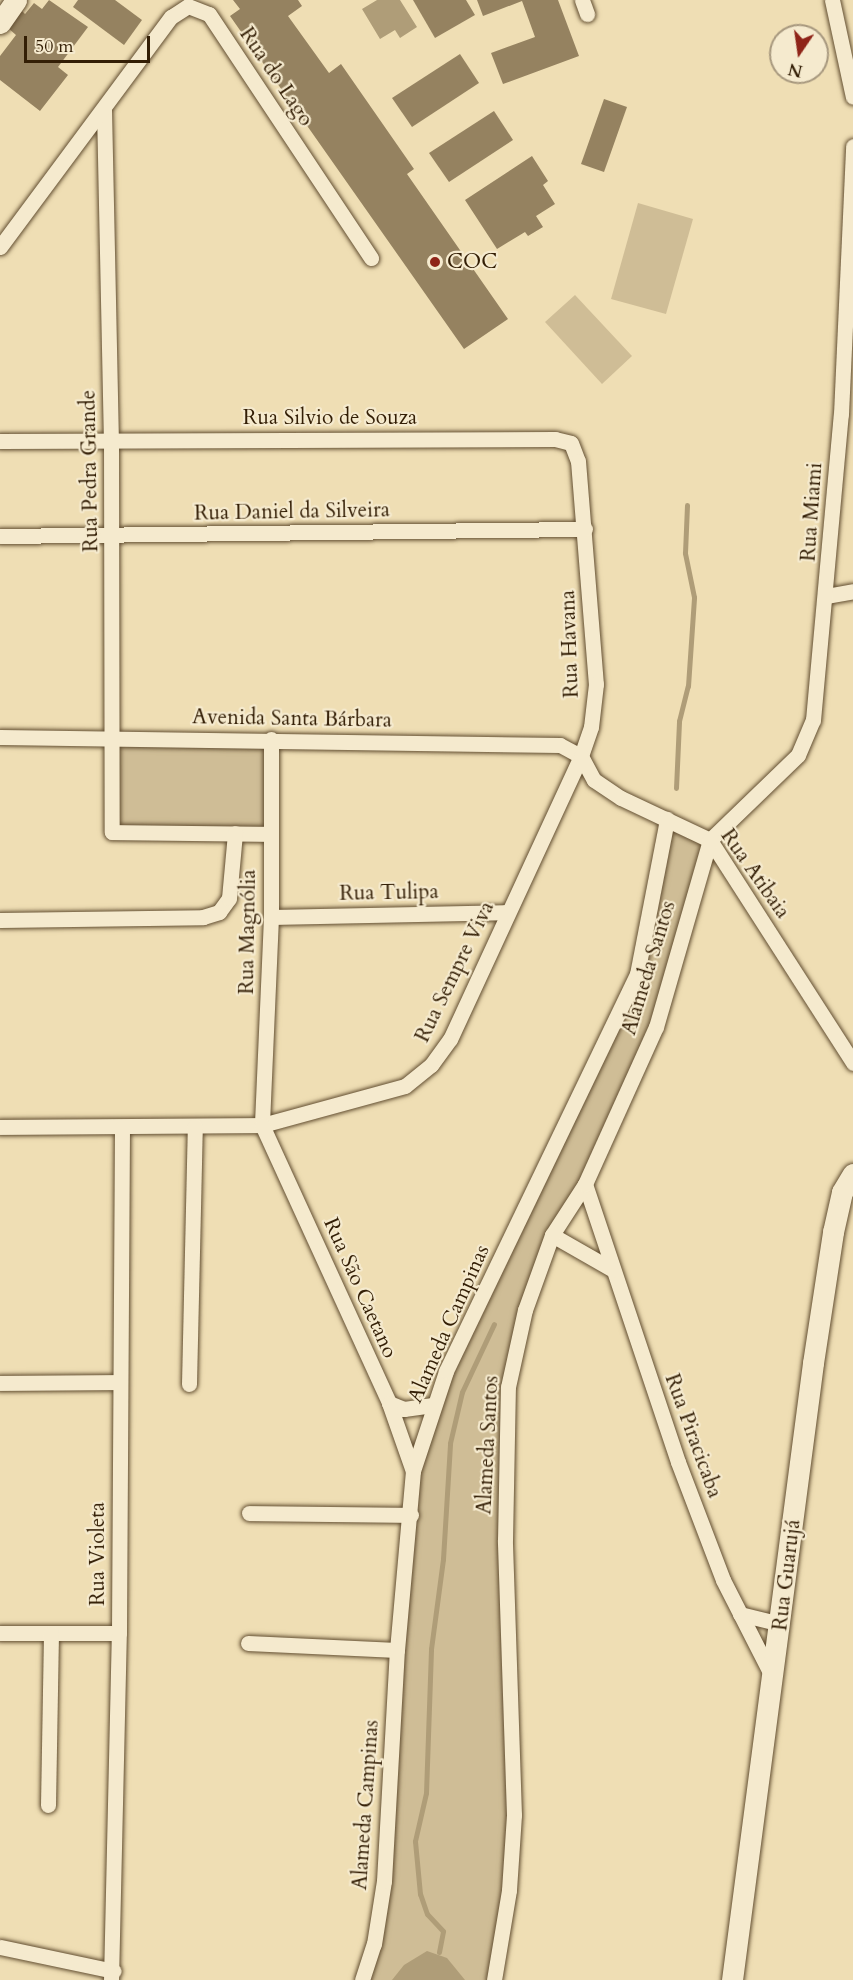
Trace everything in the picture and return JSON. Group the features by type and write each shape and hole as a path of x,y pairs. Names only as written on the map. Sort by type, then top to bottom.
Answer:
{"street":[{"path":"0,23 16,0"},
{"path":"831,0 853,97"},
{"name":"Rua do Lago","path":"0,247 171,17 188,6 209,14 371,258"},
{"name":"Rua Pedra Grande","path":"104,109 111,440 112,832 236,833"},
{"name":"Rua Miami","path":"710,840 798,755 813,720 847,413 853,146"},
{"name":"Rua Silvio de Souza","path":"0,441 555,439 571,444 578,461 585,529"},
{"name":"Rua Daniel da Silveira","path":"0,536 585,529"},
{"name":"Rua Havana","path":"581,756 591,727 596,684 585,529"},
{"path":"826,596 853,591"},
{"name":"Avenida Santa Bárbara","path":"0,737 271,739 560,745 581,756"},
{"name":"Rua Magnólia","path":"262,1125 271,917 271,739"},
{"name":"Rua Atibaia","path":"581,756 594,780 621,798 710,840 853,1063"},
{"name":"Rua Sempre Viva","path":"0,1127 262,1125 405,1086 431,1065 450,1039 581,756"},
{"name":"Alameda Campinas","path":"362,1980 374,1944 384,1881 397,1650 411,1515 413,1471 433,1405 637,974 667,819"},
{"path":"0,920 203,917 219,912 229,898 236,833 271,834"},
{"name":"Alameda Santos","path":"494,1980 509,1890 514,1815 505,1551 508,1387 525,1311 552,1236 585,1184 656,1027 710,840"},
{"name":"Rua Tulipa","path":"271,917 508,912"},
{"name":"Rua São Caetano","path":"262,1125 389,1402 413,1471"},
{"path":"189,1384 195,1126"},
{"name":"Rua Violeta","path":"112,1976 119,1633 122,1127"},
{"name":"Rua Guarujá","path":"732,1980 833,1232 842,1192 853,1174"},
{"name":"Rua Piracicaba","path":"585,1184 678,1462 740,1614 774,1680"},
{"path":"552,1236 613,1270"},
{"path":"0,1383 120,1382"},
{"path":"389,1402 404,1409 433,1405"},
{"path":"249,1513 411,1515"},
{"path":"740,1614 781,1624"},
{"path":"0,1633 119,1633"},
{"path":"48,1805 51,1633"},
{"path":"248,1643 397,1650"},
{"path":"0,1947 112,1976"}],"shaded area":[{"path":"377,0 400,0 417,27 400,38 395,30 380,39 362,9"},
{"path":"638,203 693,219 666,314 611,299"},
{"path":"575,295 632,356 602,384 545,322"},
{"path":"112,737 271,739 271,834 112,832"},
{"path":"667,819 710,840 656,1027 552,1236 508,1387 514,1815 494,1980 362,1980 374,1944 411,1515 433,1405 637,974"},
{"path":"427,1951 447,1958 465,1980 392,1980 404,1965"}],"building":[{"path":"49,0 88,27 58,67 68,75 40,111 0,80 0,56 16,35 8,28 21,10 25,14 34,3 42,9"},
{"path":"78,0 115,0 142,20 124,45 73,7"},
{"path":"233,0 298,0 302,6 288,16 329,73 341,64 414,169 407,174 508,319 464,349 230,16 240,9"},
{"path":"413,0 466,0 475,15 435,38"},
{"path":"477,0 558,0 579,56 503,84 491,53 535,37 522,1 483,16"},
{"path":"460,54 479,83 412,127 392,98"},
{"path":"604,99 627,107 604,172 581,164"},
{"path":"494,111 513,140 449,182 429,153"},
{"path":"532,156 548,181 543,185 555,204 536,216 543,227 528,236 525,232 497,249 465,200"}],"waterway":[{"path":"676,788 679,721 688,686 694,597 685,553 687,505"},
{"path":"439,1952 443,1931 427,1914 420,1894 415,1841 426,1793 431,1649 443,1559 450,1443 462,1392 494,1324"}],"place":[{"name":"COC","path":"435,262"}]}
